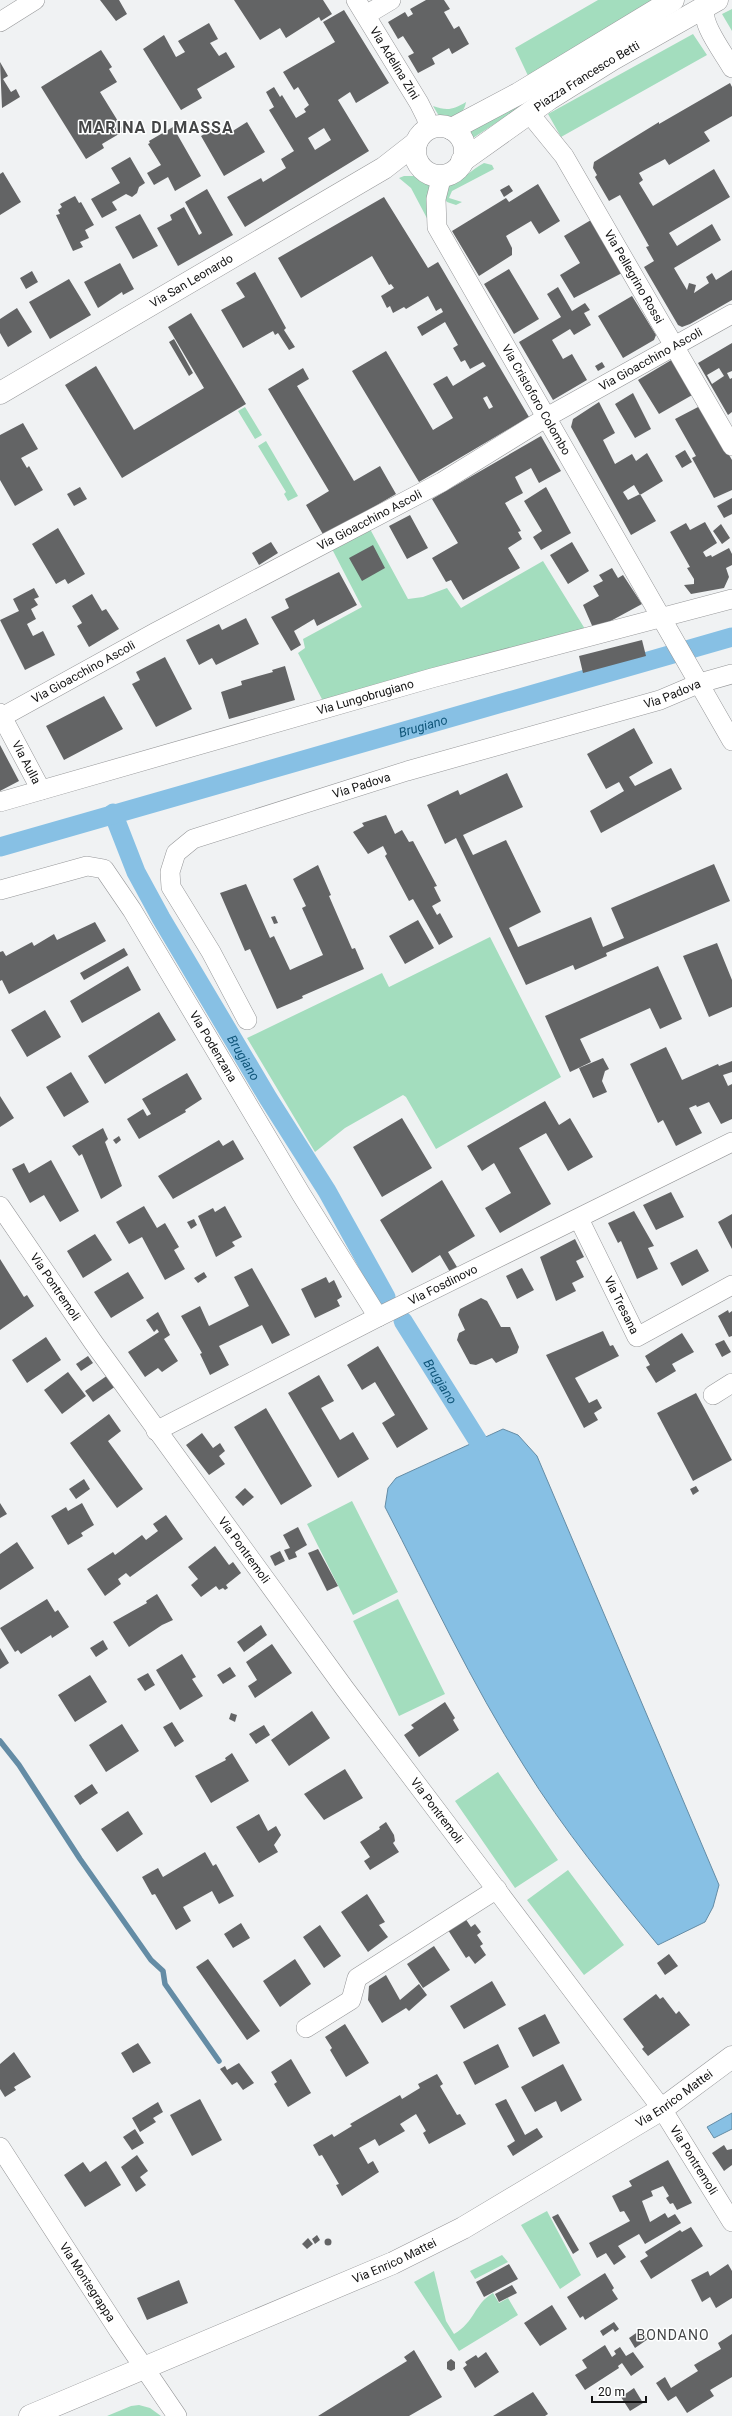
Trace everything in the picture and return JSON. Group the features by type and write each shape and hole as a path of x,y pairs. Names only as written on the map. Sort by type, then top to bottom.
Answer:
{"main road":[{"name":"Piazza Francesco Betti","path":"452,129 523,91 673,0"},
{"name":"Piazza Francesco Betti","path":"442,175 454,171 462,161 529,113 613,59 712,3"},
{"path":"442,175 428,172 421,145 436,126 452,129 458,134 464,147 462,161"},
{"name":"Via San Leonardo","path":"0,393 421,145"},
{"name":"Via Enrico Mattei","path":"30,2416 393,2263 489,2213 662,2109 730,2061"}],"street":[{"path":"0,22 35,0"},
{"path":"361,8 391,0"},
{"path":"712,3 704,10 704,21 732,68"},
{"name":"Via Adelina Zini","path":"361,8 426,117 421,145"},
{"name":"Via Pellegrino Rossi","path":"529,113 564,156 732,446"},
{"name":"Via Cristoforo Colombo","path":"442,175 436,199 437,227 547,416 732,741"},
{"name":"Via Gioacchino Ascoli","path":"1,715 442,482 547,416 732,314"},
{"name":"Via Lungobrugiano","path":"0,802 432,678 665,623 732,599"},
{"name":"Via Padova","path":"248,1020 211,952 171,887 170,872 176,853 193,839 406,771 660,700 699,681 732,674"},
{"name":"Via Aulla","path":"1,715 41,790"},
{"name":"Via Podenzana","path":"0,890 87,866 104,869 132,910 301,1194 378,1317"},
{"name":"Via Fosdinovo","path":"156,1431 378,1317 579,1219 732,1142"},
{"name":"Via Pontremoli","path":"0,1206 84,1330 156,1431 345,1689 662,2109 732,2222"},
{"name":"Via Tresana","path":"579,1219 637,1337 732,1286"},
{"path":"712,1395 732,1383"},
{"path":"306,2028 348,2003 353,1996 357,1978 497,1889"},
{"name":"Via Montegrappa","path":"0,2147 177,2416"}],"green space":[{"path":"598,0 657,0 530,80 515,48"},
{"path":"732,9 732,31 722,14"},
{"path":"693,34 707,55 561,137 548,114"},
{"path":"525,98 528,102 473,138 467,128"},
{"path":"466,102 465,107 460,114 452,116 439,116 433,106 442,109 450,109"},
{"path":"484,163 492,165 494,169 452,191 449,198 462,202 456,205 447,202 444,198 447,185 457,181"},
{"path":"404,176 417,176 434,184 430,224 411,188 399,178"},
{"path":"245,407 262,435 255,439 238,411"},
{"path":"266,441 298,496 288,501 284,494 286,492 258,446"},
{"path":"370,529 408,599 423,597 447,588 461,608 543,561 585,629 324,703 298,653 305,648 303,639 362,607 332,549"},
{"path":"490,937 561,1077 436,1149 406,1097 403,1095 345,1128 315,1152 247,1038 382,973 389,987"},
{"path":"352,1501 398,1592 353,1615 307,1524"},
{"path":"398,1599 445,1694 399,1716 353,1621"},
{"path":"498,1772 558,1860 515,1888 455,1801"},
{"path":"568,1870 624,1945 584,1975 527,1900"},
{"path":"547,2211 581,2275 560,2289 521,2225"},
{"path":"502,2255 508,2262 475,2279 470,2271"},
{"path":"434,2271 446,2321 454,2334 471,2319 482,2302 493,2293 499,2303 508,2298 518,2315 459,2351 414,2282"},
{"path":"139,2405 150,2408 161,2416 107,2416 131,2406"}],"water":[{"path":"503,1429 518,1435 537,1456 719,1885 713,1907 705,1922 658,1945 605,1880 571,1835 524,1766 486,1703 385,1507 388,1488 396,1478"},
{"path":"732,2113 732,2129 714,2138 707,2127"}],"building":[{"path":"100,0 119,0 127,14 116,21"},
{"path":"234,0 323,0 332,14 321,21 319,17 286,38 280,28 260,40"},
{"path":"426,0 444,0 450,9 444,12 454,29 459,26 469,44 452,54 449,48 432,58 435,64 418,73 408,56 414,53 403,36 398,39 388,22 405,12 408,17 413,14 410,9"},
{"path":"344,10 389,83 356,103 350,92 338,100 369,151 245,227 227,197 261,178 263,182 286,168 281,159 294,151 269,110 274,107 266,92 274,87 280,97 282,95 296,118 306,112 304,109 309,105 298,87 294,90 283,72 335,42 323,22","holes":["324,128 331,140 315,150 308,138"]},
{"path":"209,23 218,39 210,43 219,56 226,52 235,67 197,89 202,98 181,110 143,49 164,35 176,57 185,52 178,41"},
{"path":"101,50 112,67 109,69 117,82 100,92 124,131 102,144 104,148 86,159 41,87"},
{"path":"0,62 8,76 3,79 11,92 16,89 20,97 2,108"},
{"path":"730,83 732,87 732,116 704,132 710,141 669,165 665,159 639,173 643,180 639,183 653,206 714,169 730,197 669,233 677,246 712,224 721,240 674,268 687,290 689,283 696,285 694,293 709,283 706,277 712,273 716,280 732,270 732,300 682,327 678,325 644,267 654,261 646,247 649,246 620,195 609,201 595,177 597,175 593,168 594,162 659,122 659,124"},
{"path":"247,122 265,152 224,176 201,136 211,130 214,134 225,128 228,134"},
{"path":"173,127 201,176 175,191 168,177 154,185 147,173 161,165 148,144 150,143 149,141"},
{"path":"130,157 145,183 139,187 137,193 132,197 126,194 112,202 117,210 102,218 91,199 120,183 111,168"},
{"path":"3,172 21,202 0,215 0,174"},
{"path":"538,184 560,221 539,234 531,221 506,236 512,248 512,255 479,276 452,231 506,198 509,202"},
{"path":"509,185 513,191 504,197 500,190"},
{"path":"207,189 233,235 178,266 157,228 172,220 170,215 184,207 199,235 202,233 185,202"},
{"path":"75,196 79,203 81,202 94,225 85,230 89,238 80,242 83,247 73,251 56,215 60,214 58,210 62,207 60,204"},
{"path":"384,197 428,268 438,262 529,417 419,482 352,371 386,351 433,430 453,418 433,384 447,376 453,386 486,366 483,362 470,369 465,360 461,362 453,348 458,345 445,322 422,336 417,327 443,312 441,308 436,311 428,296 406,309 404,307 393,313 390,306 387,308 381,296 394,288 391,284 389,285 372,256 301,298 278,258","holes":["487,396 493,407 489,409 483,398"]},
{"path":"140,214 158,246 133,259 115,227"},
{"path":"591,220 622,273 574,298 560,275 580,263 564,236"},
{"path":"120,263 134,289 123,295 122,292 98,308 84,282"},
{"path":"509,269 539,319 514,334 484,284"},
{"path":"32,271 38,282 26,289 20,278"},
{"path":"255,272 286,328 284,330 295,347 289,350 278,333 275,335 273,331 243,348 221,310 245,297 236,283"},
{"path":"69,279 91,315 50,339 29,302"},
{"path":"558,287 572,311 585,303 590,310 584,313 591,325 574,335 570,329 552,340 563,359 572,354 587,380 553,400 519,342 561,317 547,294"},
{"path":"632,296 656,335 654,340 623,358 598,316"},
{"path":"17,308 32,332 8,347 0,333 0,319"},
{"path":"191,313 246,404 122,478 65,385 96,366 134,430 204,388 168,327"},
{"path":"174,339 193,373 189,376 169,342"},
{"path":"732,343 732,371 727,373 730,379 732,378 732,412 728,415 698,363","holes":["719,368 724,376 712,384 707,375"]},
{"path":"673,359 694,394 659,414 638,380"},
{"path":"602,362 605,367 598,371 595,366"},
{"path":"303,368 309,379 297,386 354,481 380,466 396,494 324,536 306,505 329,491 268,389"},
{"path":"633,393 651,429 635,438 615,404"},
{"path":"599,402 615,433 603,440 615,464 632,454 636,461 647,453 663,481 640,495 656,521 631,535 571,427 573,419","holes":["634,485 640,494 628,500 623,492"]},
{"path":"700,406 732,460 732,490 714,498 692,458 696,456 675,419"},
{"path":"23,423 38,449 21,458 27,468 29,466 43,490 15,506 0,480 0,435"},
{"path":"541,436 561,471 539,483 531,468 515,477 523,493 505,503 521,531 518,532 522,539 508,548 520,568 463,600 451,580 446,582 432,558 458,543 432,499"},
{"path":"685,450 692,462 682,468 675,456"},
{"path":"80,487 87,499 74,506 67,494"},
{"path":"546,487 571,533 541,550 533,537 542,531 524,501"},
{"path":"732,498 732,514 724,518 717,506"},
{"path":"410,515 428,548 407,559 389,526"},
{"path":"705,522 717,543 703,552 706,557 711,555 712,557 729,548 732,554 732,565 726,568 729,577 724,588 691,594 684,585 694,584 694,579 687,568 690,567 670,532 686,523 690,530"},
{"path":"721,524 730,538 722,544 713,531"},
{"path":"58,528 85,574 68,584 65,579 56,584 32,544"},
{"path":"271,542 278,553 259,565 252,553"},
{"path":"572,542 589,571 568,584 550,555"},
{"path":"373,545 385,568 362,581 349,558"},
{"path":"612,568 618,578 623,575 642,604 594,630 583,605 599,596 593,586 603,581 599,575"},
{"path":"339,572 357,605 317,626 314,619 294,631 301,645 291,651 271,617 289,608 285,599"},
{"path":"34,588 39,597 34,599 38,605 31,609 36,619 27,624 33,636 43,631 55,655 25,670 0,620 19,611 13,599"},
{"path":"92,594 102,611 106,609 119,629 89,647 77,626 82,623 72,606"},
{"path":"246,618 259,644 216,665 212,658 199,665 186,640 219,624 222,630"},
{"path":"642,640 646,656 583,673 579,656"},
{"path":"165,657 192,709 156,727 132,684 140,680 136,672"},
{"path":"285,666 295,700 229,719 221,692 242,685 241,681 273,672 272,670"},
{"path":"104,696 123,729 64,760 46,726"},
{"path":"634,728 653,763 629,777 635,786 671,768 682,789 601,833 590,811 624,791 619,782 606,789 587,754"},
{"path":"0,745 19,781 0,791"},
{"path":"507,773 523,807 463,835 473,855 506,840 541,912 509,928 518,947 591,917 603,947 624,938 611,908 714,864 730,901 606,953 607,956 575,970 573,965 526,985 456,838 445,844 427,805 458,790 460,795"},
{"path":"386,815 395,834 402,830 409,842 413,841 437,886 434,887 441,901 432,906 437,915 440,913 453,937 439,945 413,899 409,901 385,856 387,854 383,846 368,854 353,832 364,826 362,823"},
{"path":"318,865 331,895 329,896 352,949 355,948 364,969 302,996 303,998 277,1009 250,949 245,951 220,893 246,884 270,938 274,936 290,970 323,955 302,908 306,906 293,879"},
{"path":"275,916 278,923 274,924 271,917"},
{"path":"418,920 434,948 405,964 389,936"},
{"path":"95,922 106,941 9,994 2,980 0,981 0,952 3,951 6,956 32,942 34,946 54,934 57,940"},
{"path":"717,943 732,980 732,1007 709,1017 683,956"},
{"path":"124,948 128,955 84,980 80,973"},
{"path":"128,966 141,990 82,1023 70,1001"},
{"path":"658,966 682,1019 660,1029 650,1008 580,1039 591,1062 570,1072 545,1016"},
{"path":"45,1010 61,1037 27,1057 11,1030"},
{"path":"159,1012 176,1040 105,1084 88,1056"},
{"path":"666,1047 682,1080 718,1064 719,1066 732,1061 732,1072 723,1075 728,1086 732,1084 732,1119 721,1124 709,1102 697,1107 696,1105 689,1108 702,1133 676,1146 663,1120 658,1123 630,1064"},
{"path":"603,1058 609,1069 605,1071 602,1081 607,1092 593,1098 579,1068"},
{"path":"71,1072 89,1102 64,1117 46,1087"},
{"path":"187,1073 202,1099 185,1110 186,1112 139,1139 127,1119 143,1109 147,1116 151,1114 142,1099"},
{"path":"0,1096 14,1118 0,1127"},
{"path":"545,1101 559,1125 570,1118 593,1157 568,1171 546,1133 519,1148 551,1204 500,1233 485,1208 511,1193 494,1163 482,1171 467,1146"},
{"path":"402,1118 432,1168 382,1197 353,1147"},
{"path":"103,1128 108,1139 105,1142 122,1186 101,1199 82,1154 79,1156 72,1146"},
{"path":"119,1136 121,1140 116,1144 113,1140"},
{"path":"219,1140 223,1146 233,1140 244,1159 173,1199 158,1176"},
{"path":"51,1160 79,1211 60,1222 44,1195 30,1203 12,1169 24,1163 29,1173"},
{"path":"442,1180 475,1236 448,1252 457,1267 450,1272 440,1255 412,1273 380,1220"},
{"path":"671,1192 684,1217 656,1230 643,1205"},
{"path":"144,1206 157,1228 165,1223 179,1247 174,1250 185,1269 165,1280 142,1237 129,1244 116,1222"},
{"path":"225,1206 242,1237 232,1242 235,1246 216,1257 198,1216 213,1208 215,1212"},
{"path":"634,1211 654,1246 648,1248 658,1269 637,1279 621,1241 618,1243 608,1223"},
{"path":"732,1214 732,1249 718,1222"},
{"path":"194,1219 197,1225 191,1229 187,1222"},
{"path":"95,1234 112,1260 83,1278 67,1251"},
{"path":"575,1239 584,1257 576,1261 584,1277 572,1283 576,1291 556,1301 540,1257"},
{"path":"697,1249 709,1271 682,1286 670,1263"},
{"path":"0,1259 24,1297 27,1295 34,1306 0,1330"},
{"path":"252,1268 290,1335 272,1344 262,1325 219,1346 229,1365 210,1375 200,1354 202,1353 181,1316 200,1306 209,1326 249,1306 234,1277"},
{"path":"522,1268 534,1290 517,1299 506,1276"},
{"path":"128,1272 144,1298 111,1318 94,1292"},
{"path":"204,1272 207,1277 198,1283 194,1278"},
{"path":"326,1277 329,1283 334,1280 342,1297 337,1300 340,1306 315,1318 301,1289"},
{"path":"481,1298 487,1301 501,1327 510,1327 519,1347 517,1353 496,1363 492,1358 476,1365 470,1364 457,1340 459,1333 465,1330 458,1315 460,1309"},
{"path":"728,1310 729,1313 732,1311 732,1336 729,1337 718,1316"},
{"path":"158,1312 170,1335 164,1339 178,1361 162,1372 158,1368 145,1377 128,1352 159,1332 157,1329 154,1332 146,1320"},
{"path":"603,1331 610,1346 613,1345 619,1356 575,1378 589,1403 597,1399 602,1408 594,1413 598,1420 584,1428 546,1355"},
{"path":"682,1333 694,1352 672,1364 676,1371 656,1383 646,1367 650,1365 645,1356"},
{"path":"46,1337 61,1360 27,1383 12,1360"},
{"path":"724,1340 731,1352 722,1357 715,1344"},
{"path":"378,1346 428,1429 397,1448 382,1423 395,1415 375,1382 362,1390 347,1365"},
{"path":"88,1356 93,1363 81,1371 76,1364"},
{"path":"68,1372 86,1396 62,1414 44,1390"},
{"path":"108,1375 116,1386 93,1402 85,1391"},
{"path":"319,1375 334,1401 321,1408 340,1440 353,1432 369,1459 338,1478 288,1393"},
{"path":"696,1393 732,1460 693,1481 657,1413"},
{"path":"266,1408 312,1486 281,1505 234,1427"},
{"path":"109,1414 121,1431 108,1441 143,1489 117,1508 70,1443"},
{"path":"202,1433 213,1448 220,1443 225,1451 219,1456 225,1464 209,1475 186,1445"},
{"path":"84,1479 90,1489 76,1499 69,1489"},
{"path":"696,1486 699,1491 693,1495 690,1489"},
{"path":"245,1488 254,1497 243,1506 235,1497"},
{"path":"0,1503 7,1514 0,1518"},
{"path":"82,1503 94,1525 81,1533 83,1536 68,1545 51,1516 66,1507 68,1511"},
{"path":"166,1515 183,1539 130,1577 126,1573 118,1579 121,1584 105,1596 87,1569 113,1552 115,1555 142,1535 146,1540 158,1531 153,1524"},
{"path":"298,1527 307,1545 295,1552 297,1557 289,1560 284,1550 290,1548 283,1535"},
{"path":"17,1542 34,1568 0,1590 0,1554"},
{"path":"215,1546 229,1565 233,1562 241,1573 226,1585 228,1588 225,1590 223,1588 219,1590 216,1586 201,1597 191,1585 198,1579 188,1567"},
{"path":"318,1549 338,1586 327,1591 308,1553"},
{"path":"280,1551 285,1561 275,1566 270,1556"},
{"path":"157,1594 173,1620 162,1625 129,1647 113,1622 147,1603 146,1601"},
{"path":"47,1599 55,1612 58,1610 69,1627 52,1638 51,1635 21,1654 18,1650 15,1652 0,1628"},
{"path":"261,1625 267,1635 244,1652 237,1642"},
{"path":"103,1640 108,1649 96,1657 90,1648"},
{"path":"272,1644 292,1673 255,1698 248,1686 257,1680 246,1662"},
{"path":"0,1648 9,1663 0,1669"},
{"path":"182,1654 196,1677 192,1679 203,1696 180,1710 156,1670"},
{"path":"230,1667 236,1676 223,1684 217,1675"},
{"path":"148,1673 155,1685 145,1691 137,1679"},
{"path":"90,1675 107,1702 75,1722 58,1695"},
{"path":"445,1702 455,1718 453,1720 459,1730 419,1757 404,1735 414,1728 411,1725"},
{"path":"312,1711 330,1738 289,1766 271,1740"},
{"path":"231,1713 237,1715 235,1722 229,1719"},
{"path":"172,1722 184,1741 175,1747 163,1727"},
{"path":"122,1724 139,1751 106,1772 89,1745"},
{"path":"264,1725 270,1735 256,1744 249,1734"},
{"path":"232,1753 249,1781 211,1803 195,1776 226,1760 225,1758"},
{"path":"345,1769 363,1798 324,1820 304,1794"},
{"path":"92,1784 98,1793 80,1805 74,1796"},
{"path":"128,1811 143,1834 117,1852 101,1829"},
{"path":"259,1814 268,1831 276,1826 281,1835 274,1845 278,1852 259,1863 236,1827"},
{"path":"386,1822 394,1835 395,1841 393,1843 399,1852 370,1870 364,1861 370,1857 360,1842 380,1829 379,1827"},
{"path":"205,1852 213,1866 216,1864 234,1896 219,1904 212,1891 183,1907 191,1921 176,1930 155,1894 152,1895 142,1877 158,1868 163,1877"},
{"path":"367,1894 385,1922 379,1925 388,1937 368,1952 341,1912"},
{"path":"465,1918 471,1927 475,1924 481,1932 477,1935 483,1944 480,1946 486,1955 475,1964 469,1956 466,1958 448,1930"},
{"path":"241,1923 250,1938 233,1948 224,1934"},
{"path":"320,1925 341,1956 324,1968 303,1937"},
{"path":"434,1946 450,1970 423,1988 407,1964"},
{"path":"669,1954 678,1966 665,1975 657,1963"},
{"path":"208,1959 260,2031 247,2040 196,1967"},
{"path":"295,1959 311,1984 280,2007 263,1981"},
{"path":"386,1975 400,2000 419,1984 427,1995 409,2011 406,2008 382,2023 368,2000 369,1986"},
{"path":"492,1981 506,2005 464,2029 450,2006"},
{"path":"656,1994 660,1999 663,1997 676,2014 679,2011 690,2025 648,2056 642,2049 644,2047 623,2019"},
{"path":"545,2014 560,2043 533,2057 518,2028"},
{"path":"345,2024 369,2063 346,2077 330,2050 332,2048 325,2037"},
{"path":"138,2043 151,2063 133,2073 121,2053"},
{"path":"498,2044 509,2067 475,2085 463,2062"},
{"path":"14,2052 31,2077 14,2087 16,2090 5,2097 0,2089 0,2064"},
{"path":"291,2059 311,2093 288,2107 274,2084 277,2082 271,2072"},
{"path":"239,2063 254,2083 243,2090 237,2082 232,2085 220,2069 225,2066 227,2070"},
{"path":"563,2064 582,2100 561,2112 556,2101 535,2112 521,2087"},
{"path":"437,2074 443,2084 440,2086 457,2115 460,2114 466,2124 429,2144 423,2133 426,2131 416,2114 400,2124 405,2131 379,2146 375,2139 359,2148 368,2164 373,2161 379,2172 342,2196 336,2185 339,2184 322,2155 319,2156 313,2145 332,2134 334,2137 352,2126 350,2124 400,2095 402,2099 420,2088 418,2084"},
{"path":"200,2099 222,2140 192,2156 170,2115"},
{"path":"506,2099 525,2135 537,2128 543,2137 513,2156 507,2146 515,2141 495,2104"},
{"path":"158,2102 163,2112 153,2118 156,2122 140,2132 132,2118"},
{"path":"135,2129 144,2143 132,2150 123,2137"},
{"path":"724,2145 727,2150 732,2149 732,2165 724,2171 712,2153"},
{"path":"137,2155 148,2171 140,2177 146,2185 136,2192 121,2167"},
{"path":"668,2160 692,2203 677,2210 673,2203 670,2204 666,2198 669,2196 663,2186 651,2191 653,2196 642,2201 650,2222 665,2213 668,2218 675,2214 681,2223 645,2244 639,2234 618,2246 626,2257 614,2265 606,2253 597,2258 589,2243 630,2221 624,2211 620,2212 612,2196 632,2186 629,2181"},
{"path":"106,2161 121,2185 85,2207 64,2175 83,2162 90,2172"},
{"path":"558,2214 579,2250 573,2254 552,2217"},
{"path":"691,2227 703,2246 651,2279 640,2261 648,2256 645,2252 680,2230 682,2232"},
{"path":"317,2235 320,2240 315,2244 312,2239"},
{"path":"308,2238 313,2244 307,2249 302,2244"},
{"path":"328,2238 331,2239 331,2245 328,2246 325,2245 324,2242 325,2239"},
{"path":"509,2264 518,2279 484,2297 476,2282"},
{"path":"728,2264 732,2271 732,2298 716,2308 710,2297 702,2302 691,2280 708,2271 710,2276"},
{"path":"605,2273 614,2288 612,2290 618,2299 585,2320 583,2316 580,2318 567,2297"},
{"path":"179,2280 188,2303 147,2320 137,2298"},
{"path":"512,2285 517,2293 499,2302 495,2294"},
{"path":"552,2305 567,2329 540,2346 524,2323"},
{"path":"614,2322 619,2329 615,2332 613,2329 603,2336 600,2331"},
{"path":"642,2329 648,2339 635,2348 629,2338"},
{"path":"732,2334 732,2377 710,2390 714,2396 687,2413 676,2396 668,2401 656,2383 665,2377 671,2388 698,2371 694,2365 721,2349 718,2343"},
{"path":"605,2345 612,2357 616,2354 614,2351 620,2347 626,2356 633,2352 644,2367 631,2376 622,2363 618,2366 619,2368 585,2390 575,2375 587,2368 582,2360"},
{"path":"414,2350 442,2397 409,2416 318,2416 407,2361 404,2357"},
{"path":"486,2352 499,2372 475,2388 463,2368 467,2365 465,2362 476,2355 478,2358"},
{"path":"451,2359 455,2362 455,2369 451,2371 447,2369 447,2362"},
{"path":"634,2388 643,2403 630,2411 621,2397"},
{"path":"533,2392 548,2414 545,2416 493,2416"}],"waterway":[{"name":"Brugiano","path":"0,847 732,637"},
{"name":"Brugiano","path":"113,813 136,872 161,918 268,1098 327,1191 386,1297"},
{"name":"Brugiano","path":"403,1321 478,1441"},
{"path":"0,1741 19,1765 80,1859 151,1960 163,1971 165,1984 219,2061"}],"district":[{"name":"MARINA DI MASSA","path":"156,127"},
{"name":"BONDANO","path":"673,2335"}]}
